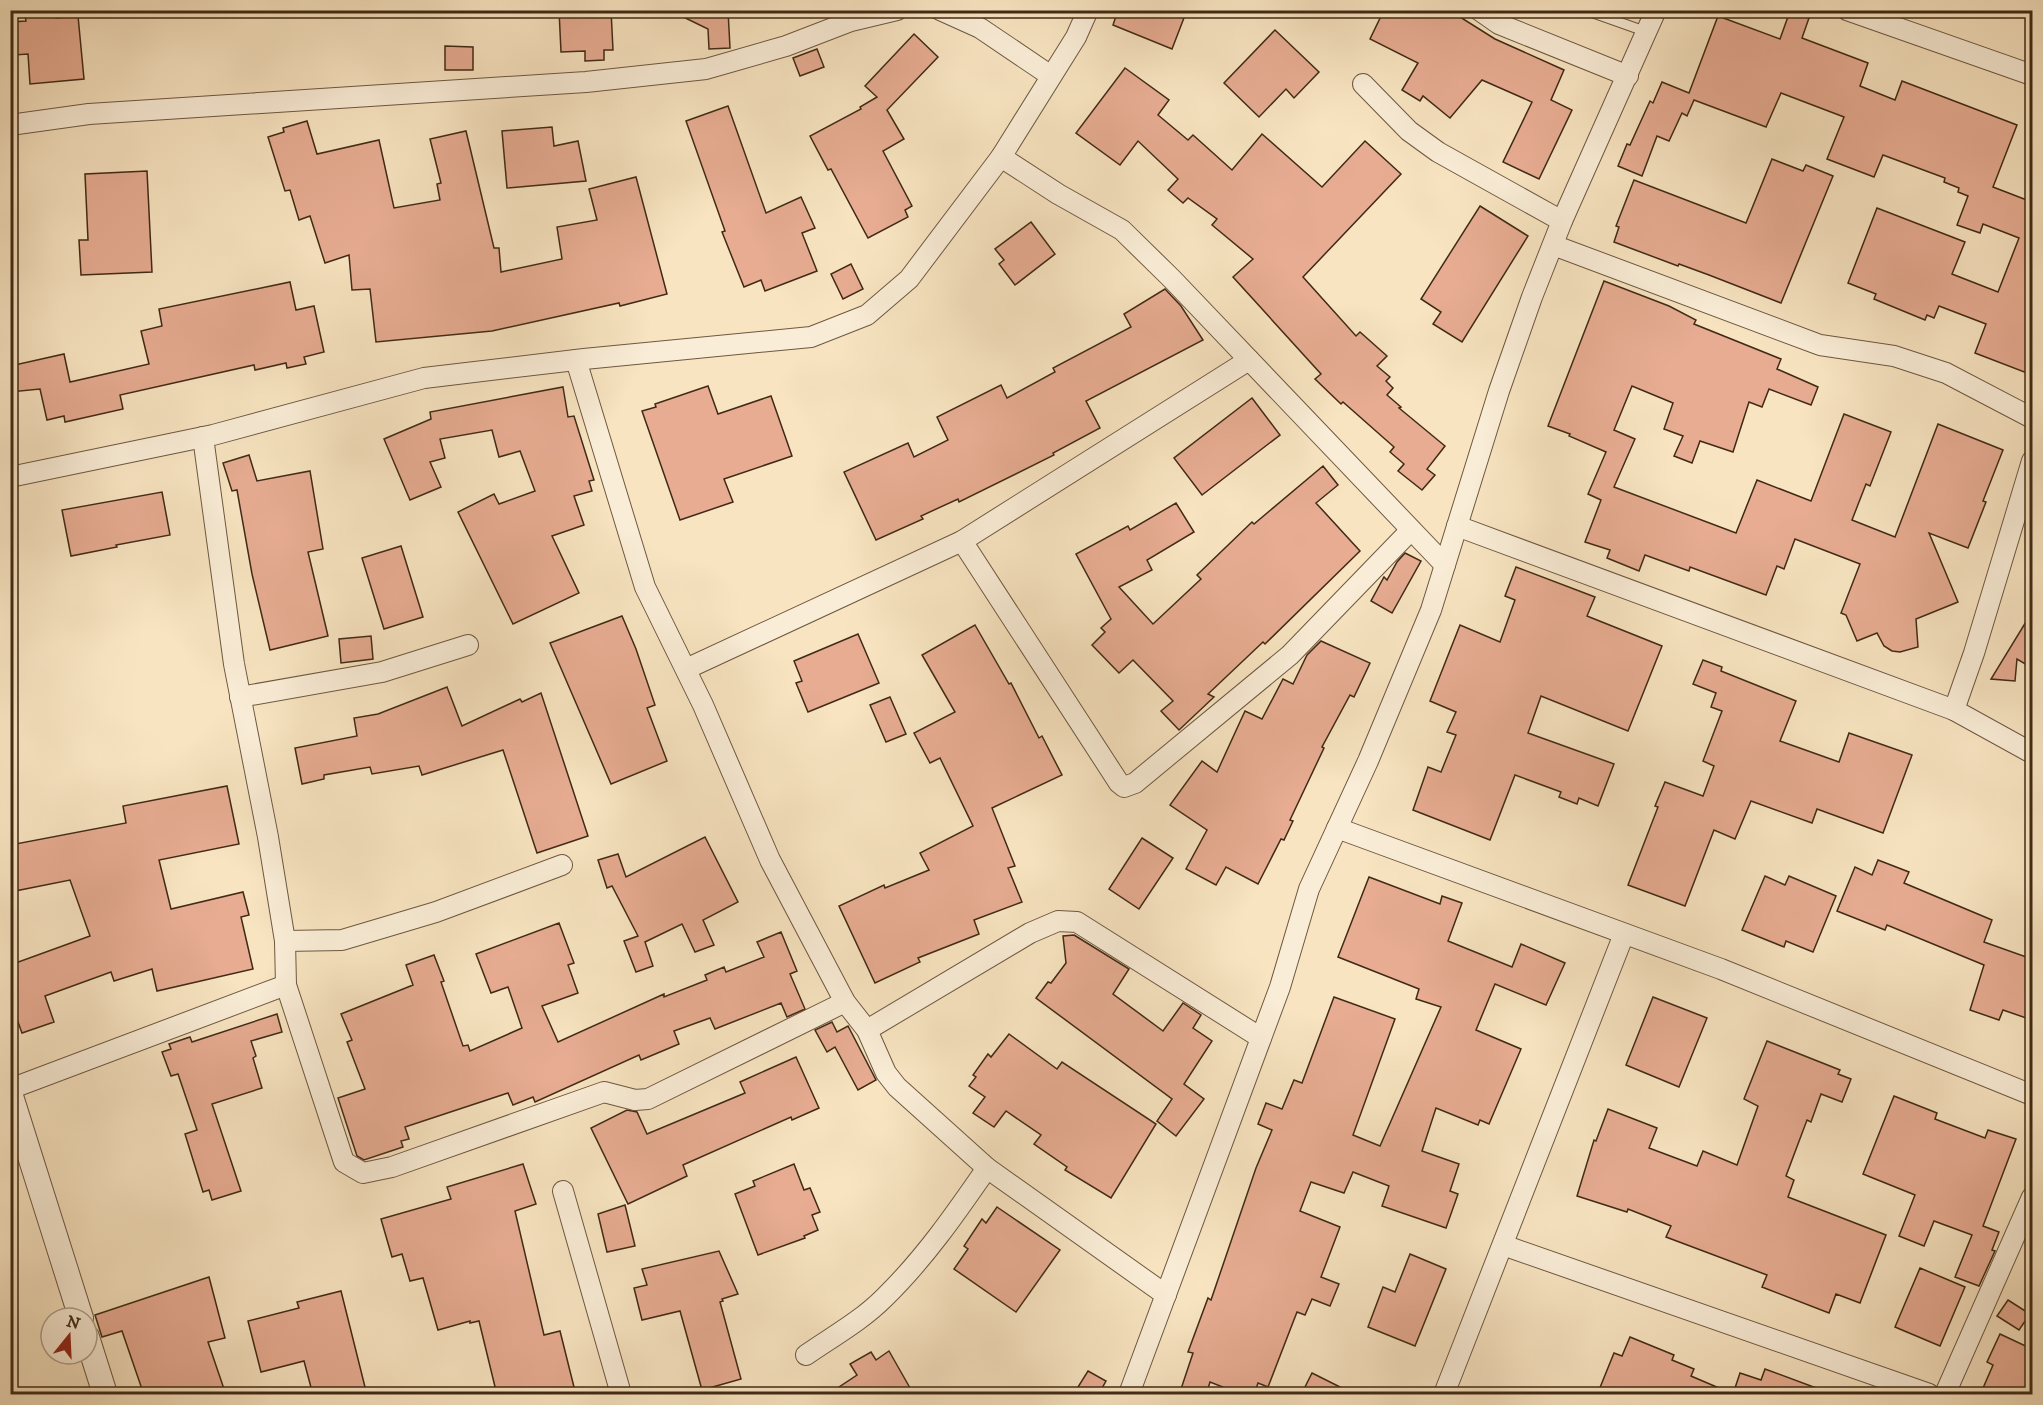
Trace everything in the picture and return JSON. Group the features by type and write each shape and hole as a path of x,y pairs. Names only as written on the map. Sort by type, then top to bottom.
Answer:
{"street":[{"path":"10,125 89,114 586,82 706,69 786,46 851,21 897,10"},
{"path":"940,10 980,28 1051,76"},
{"path":"10,477 203,437 424,378 576,360 811,337 867,315 909,279 1001,156 1076,37 1088,10"},
{"path":"1479,10 1499,24 1628,76"},
{"path":"1129,1395 1280,987 1309,889 1368,761 1431,610 1499,391 1532,297 1562,221 1656,10"},
{"path":"1847,10 2032,75"},
{"path":"1363,84 1409,131 1438,152 1562,221"},
{"path":"1001,156 1058,194 1122,230 1172,279 1445,565"},
{"path":"1552,245 1820,345 1894,356 1946,373 2032,418"},
{"path":"576,360 645,587 686,669 770,861 845,1002 867,1030 886,1072 897,1087 987,1168 1166,1295"},
{"path":"686,669 962,541 1249,360"},
{"path":"203,437 240,696 268,837 285,941 286,985 344,1162 363,1173 392,1167 604,1092 635,1100 648,1099 845,1002"},
{"path":"1954,710 1974,653 2032,461"},
{"path":"1457,526 1954,710 2032,753"},
{"path":"962,541 1119,783 1124,787 1135,783 1290,655 1411,530"},
{"path":"240,696 382,672 468,645"},
{"path":"1337,828 1720,969 2032,1095"},
{"path":"285,941 342,940 436,912 562,865"},
{"path":"867,1030 1030,933 1058,921 1077,922 1261,1038"},
{"path":"1444,1395 1624,934"},
{"path":"77,1306 10,1091 286,985"},
{"path":"806,1355 862,1317 885,1298 945,1228 987,1168"},
{"path":"563,1191 621,1395"},
{"path":"1945,1395 2032,1197"},
{"path":"1503,1245 1929,1395"},
{"path":"96,1366 105,1395"}],"lane":[{"path":"1585,10 1603,13 1647,32"}],"building":[{"path":"24,10 56,10 56,18 78,16 84,79 30,84 28,54 14,55 11,22 26,21"},
{"path":"559,10 611,10 613,50 604,50 604,60 585,61 585,51 561,52"},
{"path":"669,10 728,10 730,48 709,49 708,29"},
{"path":"1118,10 1187,10 1172,49 1113,25"},
{"path":"1384,10 1449,10 1495,39 1564,70 1551,100 1572,110 1539,179 1503,162 1532,102 1482,80 1450,118 1423,96 1420,101 1402,90 1418,63 1370,39"},
{"path":"1790,11 1809,18 1802,38 1868,63 1860,86 1895,100 1902,81 2017,125 1993,187 2032,202 2032,375 1975,353 1986,324 1939,306 1934,318 1927,315 1925,320 1874,299 1876,294 1848,283 1877,208 1965,242 1952,274 1998,292 2019,238 1983,224 1980,233 1957,225 1968,196 1958,192 1959,188 1944,182 1945,178 1883,155 1874,177 1827,159 1844,117 1781,93 1766,127 1694,100 1687,116 1682,113 1669,141 1657,136 1642,176 1618,166 1627,144 1630,145 1650,101 1653,103 1662,82 1689,93 1718,16 1780,39"},
{"path":"1275,30 1319,72 1294,98 1286,89 1259,117 1224,83"},
{"path":"914,34 938,57 887,110 904,139 883,151 912,206 905,210 908,217 868,238 831,169 828,170 810,136 861,109 860,107 877,97 865,86"},
{"path":"445,46 473,47 473,70 445,70"},
{"path":"817,49 824,67 800,76 793,58"},
{"path":"1125,68 1169,100 1158,115 1188,140 1193,135 1232,170 1262,134 1322,187 1365,141 1401,174 1303,277 1356,336 1360,332 1387,356 1377,366 1390,377 1386,381 1393,388 1387,395 1401,407 1399,408 1445,446 1427,469 1435,475 1422,490 1398,471 1404,464 1390,452 1394,447 1343,402 1341,404 1315,379 1321,374 1233,277 1253,259 1212,225 1217,219 1188,198 1183,203 1168,190 1178,179 1138,141 1120,165 1076,133"},
{"path":"728,106 766,213 801,197 815,228 802,233 817,271 765,291 761,280 744,287 722,232 725,231 686,121"},
{"path":"307,121 317,154 379,140 394,208 440,200 437,184 441,183 430,139 466,131 494,248 499,248 501,272 562,259 557,227 597,220 589,189 636,177 667,294 620,306 619,303 492,331 376,342 370,289 352,290 349,255 325,263 310,216 299,220 290,190 285,191 268,137 284,132 283,128"},
{"path":"552,127 554,146 578,141 586,181 507,188 502,131"},
{"path":"1772,159 1803,171 1806,165 1833,176 1781,303 1614,242 1619,227 1616,226 1634,180 1746,223"},
{"path":"147,171 152,272 81,275 79,240 88,240 85,174"},
{"path":"1480,206 1528,236 1462,342 1433,324 1441,312 1421,299"},
{"path":"1031,222 1055,254 1015,285 999,264 1004,260 995,249"},
{"path":"851,264 863,289 843,299 831,274"},
{"path":"1604,281 1669,306 1696,320 1694,324 1781,359 1777,369 1818,387 1811,405 1769,389 1762,407 1749,402 1733,452 1700,441 1692,463 1674,456 1683,436 1664,429 1673,403 1632,386 1614,430 1635,439 1614,487 1736,533 1757,480 1811,501 1844,414 1891,432 1870,486 1866,484 1852,520 1895,537 1938,424 2003,450 1968,548 1929,533 1958,602 1916,619 1918,647 1900,652 1892,651 1884,646 1877,633 1857,641 1846,615 1841,613 1860,564 1795,539 1784,569 1777,566 1766,595 1690,567 1689,571 1645,555 1639,571 1607,558 1610,550 1585,542 1601,500 1588,494 1606,452 1548,426"},
{"path":"290,282 296,310 314,306 324,352 304,357 306,364 287,368 286,363 255,370 254,365 120,395 123,409 65,422 64,416 47,420 40,389 10,392 10,366 64,354 70,382 149,364 141,331 162,326 159,309"},
{"path":"1165,289 1181,306 1203,340 1086,401 1100,428 1053,453 1054,455 959,502 958,499 921,516 923,519 876,540 844,472 908,443 914,457 948,440 937,417 1001,385 1007,398 1055,372 1053,368 1131,327 1124,314"},
{"path":"708,386 718,414 771,396 792,456 724,479 733,502 680,520 642,411 656,407 655,404"},
{"path":"563,387 568,417 574,416 594,480 589,481 592,491 574,496 584,525 552,536 579,593 513,624 458,512 494,494 499,504 535,491 520,451 499,457 492,430 440,439 445,458 430,462 441,487 410,500 384,439 431,419 430,412"},
{"path":"1252,398 1280,435 1202,495 1174,458"},
{"path":"249,455 257,481 310,471 323,549 308,552 328,636 270,650 252,574 237,490 232,491 223,463"},
{"path":"1323,466 1338,485 1316,503 1360,551 1265,644 1263,642 1208,694 1214,697 1179,730 1161,711 1173,701 1133,660 1119,673 1092,645 1105,632 1101,628 1111,619 1076,554 1128,526 1130,530 1176,503 1194,532 1147,560 1152,570 1119,587 1153,624 1201,579 1197,575 1252,522 1254,524"},
{"path":"162,492 170,535 71,556 62,510"},
{"path":"401,546 423,617 384,629 362,558"},
{"path":"1405,553 1421,561 1392,613 1371,601 1384,577 1387,580"},
{"path":"1516,567 1595,597 1587,616 1662,646 1628,731 1541,696 1528,733 1614,764 1598,806 1579,798 1577,804 1559,797 1561,792 1515,775 1490,840 1413,810 1428,767 1441,772 1456,735 1447,732 1456,712 1430,701 1460,625 1500,642 1515,600 1505,596"},
{"path":"2032,612 2032,668 2017,659 2015,681 1991,679"},
{"path":"622,616 655,705 647,708 667,761 611,784 550,643"},
{"path":"975,625 1009,684 1011,683 1039,738 1042,736 1062,775 992,808 1015,866 1008,868 1022,902 974,920 979,934 918,958 920,962 875,983 839,906 884,885 885,888 929,870 920,853 973,826 940,758 930,763 914,733 955,712 922,655"},
{"path":"858,634 879,683 808,712 796,683 802,681 794,661"},
{"path":"371,636 373,659 341,663 339,639"},
{"path":"1321,641 1370,663 1354,697 1350,695 1322,747 1324,748 1290,820 1293,821 1258,884 1226,867 1216,885 1186,869 1207,830 1170,805 1202,761 1217,772 1245,711 1262,719 1283,679 1293,684 1307,655"},
{"path":"1703,660 1722,667 1721,671 1796,701 1780,741 1839,762 1849,733 1912,755 1883,833 1817,809 1812,823 1751,801 1735,839 1714,830 1685,906 1628,885 1658,807 1655,806 1665,782 1703,796 1714,766 1703,761 1722,711 1711,707 1716,693 1693,684"},
{"path":"447,687 462,726 520,699 522,702 541,693 588,836 537,853 503,750 422,775 419,766 372,774 370,767 324,775 324,779 302,784 295,748 357,736 354,718 378,714"},
{"path":"890,697 906,734 886,742 870,705"},
{"path":"227,786 239,844 159,860 171,909 243,892 249,915 241,917 253,969 157,991 152,969 114,981 111,972 45,996 54,1022 22,1033 10,1000 10,965 90,936 70,880 10,892 10,845 126,823 123,806"},
{"path":"705,837 738,902 703,920 714,945 695,952 682,924 645,942 653,966 636,972 624,941 638,936 612,886 607,888 598,860 618,854 626,877"},
{"path":"1142,838 1173,858 1139,909 1109,889"},
{"path":"1878,860 1909,872 1904,883 1992,920 1984,942 2032,959 2032,1020 2003,1010 1999,1020 1970,1010 1984,965 1887,925 1885,930 1837,911 1855,867 1872,875"},
{"path":"1765,876 1785,885 1789,876 1836,896 1813,952 1786,941 1784,947 1742,930"},
{"path":"1369,877 1440,904 1442,896 1462,903 1448,941 1512,967 1521,944 1565,963 1546,1005 1495,984 1476,1030 1521,1049 1489,1124 1480,1120 1478,1125 1436,1108 1422,1151 1459,1164 1450,1191 1458,1194 1446,1228 1382,1206 1389,1186 1353,1172 1344,1193 1311,1182 1300,1211 1340,1227 1321,1277 1339,1284 1330,1306 1312,1299 1305,1315 1297,1312 1268,1387 1258,1383 1254,1395 1243,1395 1210,1382 1206,1395 1179,1395 1193,1353 1188,1352 1208,1298 1211,1300 1256,1168 1272,1130 1258,1124 1266,1103 1282,1109 1294,1080 1302,1083 1334,997 1395,1019 1353,1135 1380,1146 1441,1007 1416,999 1419,989 1338,957"},
{"path":"559,923 574,963 568,965 578,993 542,1006 558,1042 664,994 664,997 707,980 705,975 724,967 726,972 764,957 757,942 781,932 797,971 790,974 805,1009 787,1017 781,1003 715,1029 710,1018 674,1031 679,1044 641,1060 639,1055 535,1102 533,1097 513,1105 508,1093 405,1127 409,1139 401,1141 403,1147 364,1160 357,1156 338,1098 365,1089 347,1042 352,1040 341,1014 413,985 406,965 434,955 463,1046 468,1045 470,1051 522,1028 508,987 491,993 476,954"},
{"path":"1074,935 1129,969 1113,994 1163,1031 1183,1003 1201,1015 1193,1028 1212,1041 1184,1084 1204,1099 1176,1136 1157,1121 1172,1099 1036,998 1066,963 1063,936"},
{"path":"1653,997 1707,1018 1679,1087 1626,1065"},
{"path":"277,1014 282,1032 251,1041 256,1056 253,1058 262,1088 212,1104 241,1191 212,1200 209,1190 203,1192 185,1134 197,1130 178,1074 171,1076 162,1052 171,1049 169,1044 190,1037 192,1042"},
{"path":"832,1022 837,1032 848,1026 876,1080 858,1090 835,1047 827,1052 815,1030"},
{"path":"1009,1034 1057,1069 1062,1062 1156,1124 1111,1198 1065,1170 1067,1167 1034,1144 1041,1135 1006,1111 994,1127 973,1113 985,1097 969,1086 976,1077 973,1075 988,1054 991,1057"},
{"path":"1767,1041 1840,1070 1838,1074 1851,1079 1842,1102 1821,1094 1811,1122 1807,1120 1786,1176 1794,1180 1788,1197 1886,1235 1860,1303 1836,1294 1829,1313 1762,1287 1767,1275 1666,1237 1671,1226 1628,1209 1627,1212 1577,1196 1594,1140 1596,1141 1608,1109 1657,1128 1649,1148 1697,1166 1703,1151 1737,1165 1758,1106 1744,1099"},
{"path":"796,1057 819,1108 792,1120 791,1117 683,1165 687,1176 628,1204 591,1128 627,1110 637,1112 647,1134 745,1093 740,1082"},
{"path":"1894,1096 1937,1113 1935,1119 1985,1138 1988,1130 2016,1139 1983,1226 1999,1232 1992,1250 1995,1251 1979,1286 1955,1277 1972,1235 1934,1221 1924,1246 1899,1236 1915,1195 1863,1174"},
{"path":"523,1164 536,1204 515,1211 544,1335 560,1331 576,1395 497,1395 479,1321 470,1323 470,1321 438,1330 423,1278 410,1281 402,1254 392,1257 381,1219 451,1199 447,1187"},
{"path":"794,1164 804,1190 810,1188 820,1212 812,1215 818,1230 804,1236 805,1238 758,1255 735,1194 755,1186 753,1181"},
{"path":"625,1205 635,1246 607,1252 598,1214"},
{"path":"997,1207 1060,1250 1016,1312 954,1269 968,1249 964,1246 982,1219 986,1223"},
{"path":"719,1251 738,1294 722,1299 723,1301 720,1302 741,1379 702,1390 680,1311 642,1320 634,1288 647,1285 642,1269"},
{"path":"1410,1254 1446,1269 1415,1346 1368,1327 1383,1287 1395,1292"},
{"path":"1920,1268 1965,1287 1940,1346 1895,1327"},
{"path":"209,1277 225,1338 208,1342 224,1389 205,1395 144,1395 122,1331 102,1337 99,1314"},
{"path":"341,1291 367,1395 313,1395 304,1361 261,1372 248,1321 299,1308 297,1302"},
{"path":"2008,1300 2030,1314 2019,1330 1997,1316"},
{"path":"2000,1334 2032,1349 2032,1395 1980,1395 1993,1365 1987,1362"},
{"path":"1630,1337 1674,1355 1672,1360 1694,1369 1691,1376 1733,1394 1740,1373 1761,1380 1765,1369 1827,1392 1826,1395 1597,1395 1614,1353 1622,1356"},
{"path":"889,1351 914,1395 827,1395 857,1375 850,1364 871,1352 876,1360"},
{"path":"1088,1371 1106,1381 1098,1395 1073,1395"},
{"path":"1312,1373 1356,1395 1301,1395"}]}
